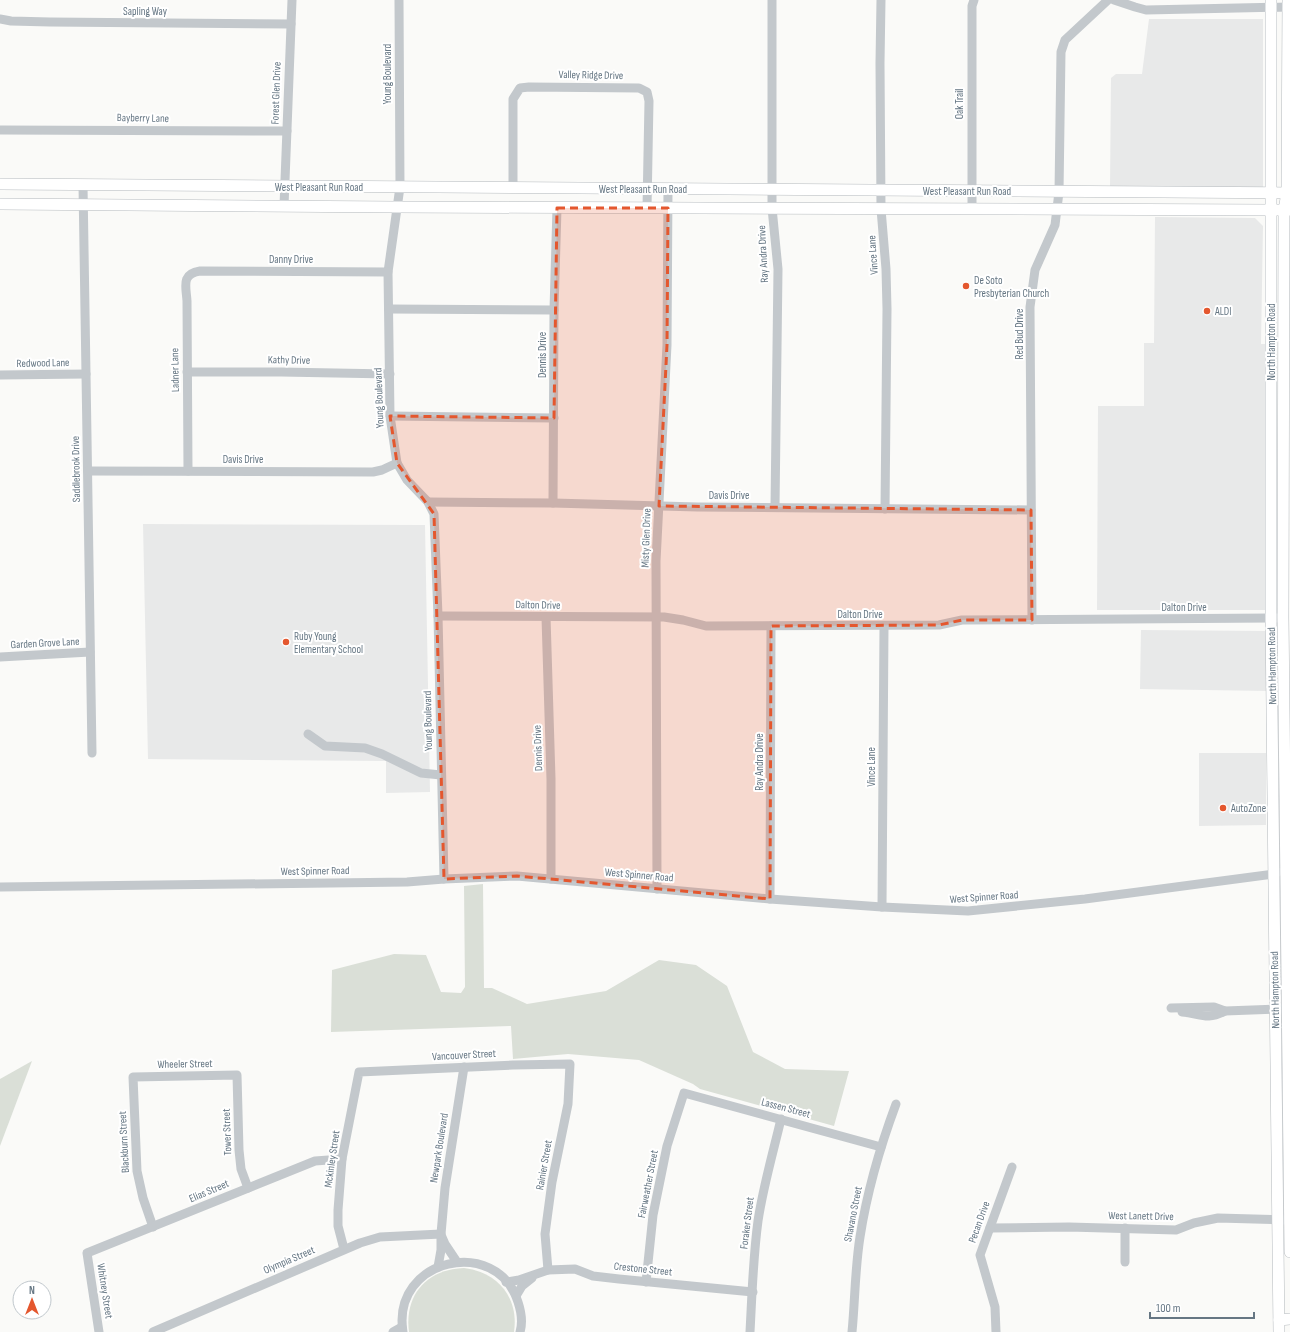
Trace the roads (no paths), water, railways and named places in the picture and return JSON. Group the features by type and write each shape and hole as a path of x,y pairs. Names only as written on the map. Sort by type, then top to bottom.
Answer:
{"main road":[{"name":"North Hampton Road","path":"1271,3 1271,618 1278,1250 1284,1320 1279,1332"},
{"name":"North Hampton Road","path":"1288,3 1288,193 1284,305 1284,618 1287,743 1287,987 1289,1008 1290,1251"},
{"name":"West Pleasant Run Road","path":"0,184 1288,193"},
{"name":"West Pleasant Run Road","path":"0,204 556,208 1287,210"},
{"path":"1271,305 1284,305"},
{"path":"1271,408 1284,408"},
{"path":"1275,988 1287,987"},
{"path":"1278,1250 1290,1251"}],"street":[{"name":"Forest Glen Drive","path":"284,206 292,0"},
{"name":"Ray Andra Drive","path":"772,0 772,208 778,269 775,507"},
{"name":"Vince Lane","path":"881,0 881,209 886,269 885,509"},
{"name":"Oak Trail","path":"972,209 971,59 972,6 974,0"},
{"name":"Red Bud Drive","path":"1032,620 1030,510 1030,307 1035,270 1056,225 1059,192 1061,52 1065,40 1108,0"},
{"path":"1114,0 1135,8 1146,10 1288,3"},
{"name":"Young Boulevard","path":"401,2 400,187 388,272 390,416 397,463 407,480 428,502 434,514 438,616 444,879"},
{"name":"Sapling Way","path":"0,19 11,21 50,22 290,24"},
{"name":"Valley Ridge Drive","path":"513,188 512,100 520,88 639,88 647,92 648,100 647,208"},
{"name":"Bayberry Lane","path":"0,130 287,131"},
{"name":"Saddlebrook Drive","path":"83,185 92,753"},
{"name":"Misty Glen Drive","path":"657,889 656,562 668,345 668,189"},
{"name":"Dennis Drive","path":"553,503 556,208"},
{"name":"Danny Drive","path":"193,272 388,272"},
{"name":"Ladner Lane","path":"188,471 187,301 185,282 186,277 193,272"},
{"path":"389,309 554,310"},
{"name":"Kathy Drive","path":"187,372 390,374"},
{"name":"Redwood Lane","path":"0,376 86,374"},
{"path":"390,416 554,418"},
{"name":"Davis Drive","path":"88,471 373,472 382,470 397,463"},
{"name":"Davis Drive","path":"428,502 1030,510"},
{"name":"Dalton Drive","path":"438,616 657,617 683,620 706,626 884,626 939,625 962,620 1284,618"},
{"name":"Dennis Drive","path":"546,617 551,779 551,879"},
{"name":"Ray Andra Drive","path":"770,899 771,626"},
{"name":"Vince Lane","path":"882,907 884,626"},
{"name":"Garden Grove Lane","path":"0,657 90,652"},
{"path":"308,734 325,746 365,748 382,754 422,773 441,775"},
{"path":"1273,744 1287,743"},
{"path":"1274,874 1288,866"},
{"name":"West Spinner Road","path":"0,887 407,882 517,876 770,899 968,912 1085,899 1274,874"},
{"path":"1171,1010 1212,1016 1225,1011 1289,1008"},
{"name":"Vancouver Street","path":"359,1072 570,1064"},
{"name":"Rainier Street","path":"548,1270 545,1234 552,1182 568,1104 570,1064"},
{"name":"Newpark Boulevard","path":"438,1267 441,1250 445,1188 464,1067"},
{"name":"Mckinley Street","path":"344,1249 338,1226 342,1159 359,1072"},
{"name":"Wheeler Street","path":"133,1077 237,1075"},
{"name":"Tower Street","path":"237,1075 239,1150 241,1169 248,1188"},
{"name":"Blackburn Street","path":"133,1077 137,1171 143,1198 153,1227"},
{"name":"Lassen Street","path":"684,1093 881,1147"},
{"name":"Fairweather Street","path":"646,1282 653,1215 667,1146 684,1093"},
{"name":"Shavano Street","path":"852,1332 860,1239 865,1210 881,1147 896,1104"},
{"name":"Foraker Street","path":"750,1332 758,1222 763,1191 781,1119"},
{"name":"Elias Street","path":"87,1253 315,1161 342,1159"},
{"name":"Pecan Drive","path":"996,1332 996,1307 980,1255 1012,1167"},
{"path":"1277,1183 1290,1184"},
{"name":"West Lanett Drive","path":"990,1228 1069,1227 1176,1230 1194,1223 1218,1218 1290,1220"},
{"path":"1125,1228 1125,1262"},
{"path":"441,1234 445,1244 457,1262"},
{"name":"Olympia Street","path":"153,1332 344,1249 380,1237 441,1234"},
{"name":"Whitney Street","path":"87,1253 99,1332"},
{"path":"393,1332 402,1329 403,1312 407,1298 414,1285 425,1274 438,1267 457,1262 470,1262 484,1266 496,1272 506,1282 516,1296 521,1312 520,1332"},
{"name":"Crestone Street","path":"506,1282 534,1276 548,1270 575,1269 593,1276 753,1292"},
{"name":"Crestone Street","path":"516,1296 522,1286 534,1276"}],"place":[{"name":"De Soto Presbyterian Church","path":"966,286"},
{"name":"ALDI","path":"1207,311"},
{"name":"Ruby Young Elementary School","path":"286,642"},
{"name":"AutoZone","path":"1223,808"}]}
